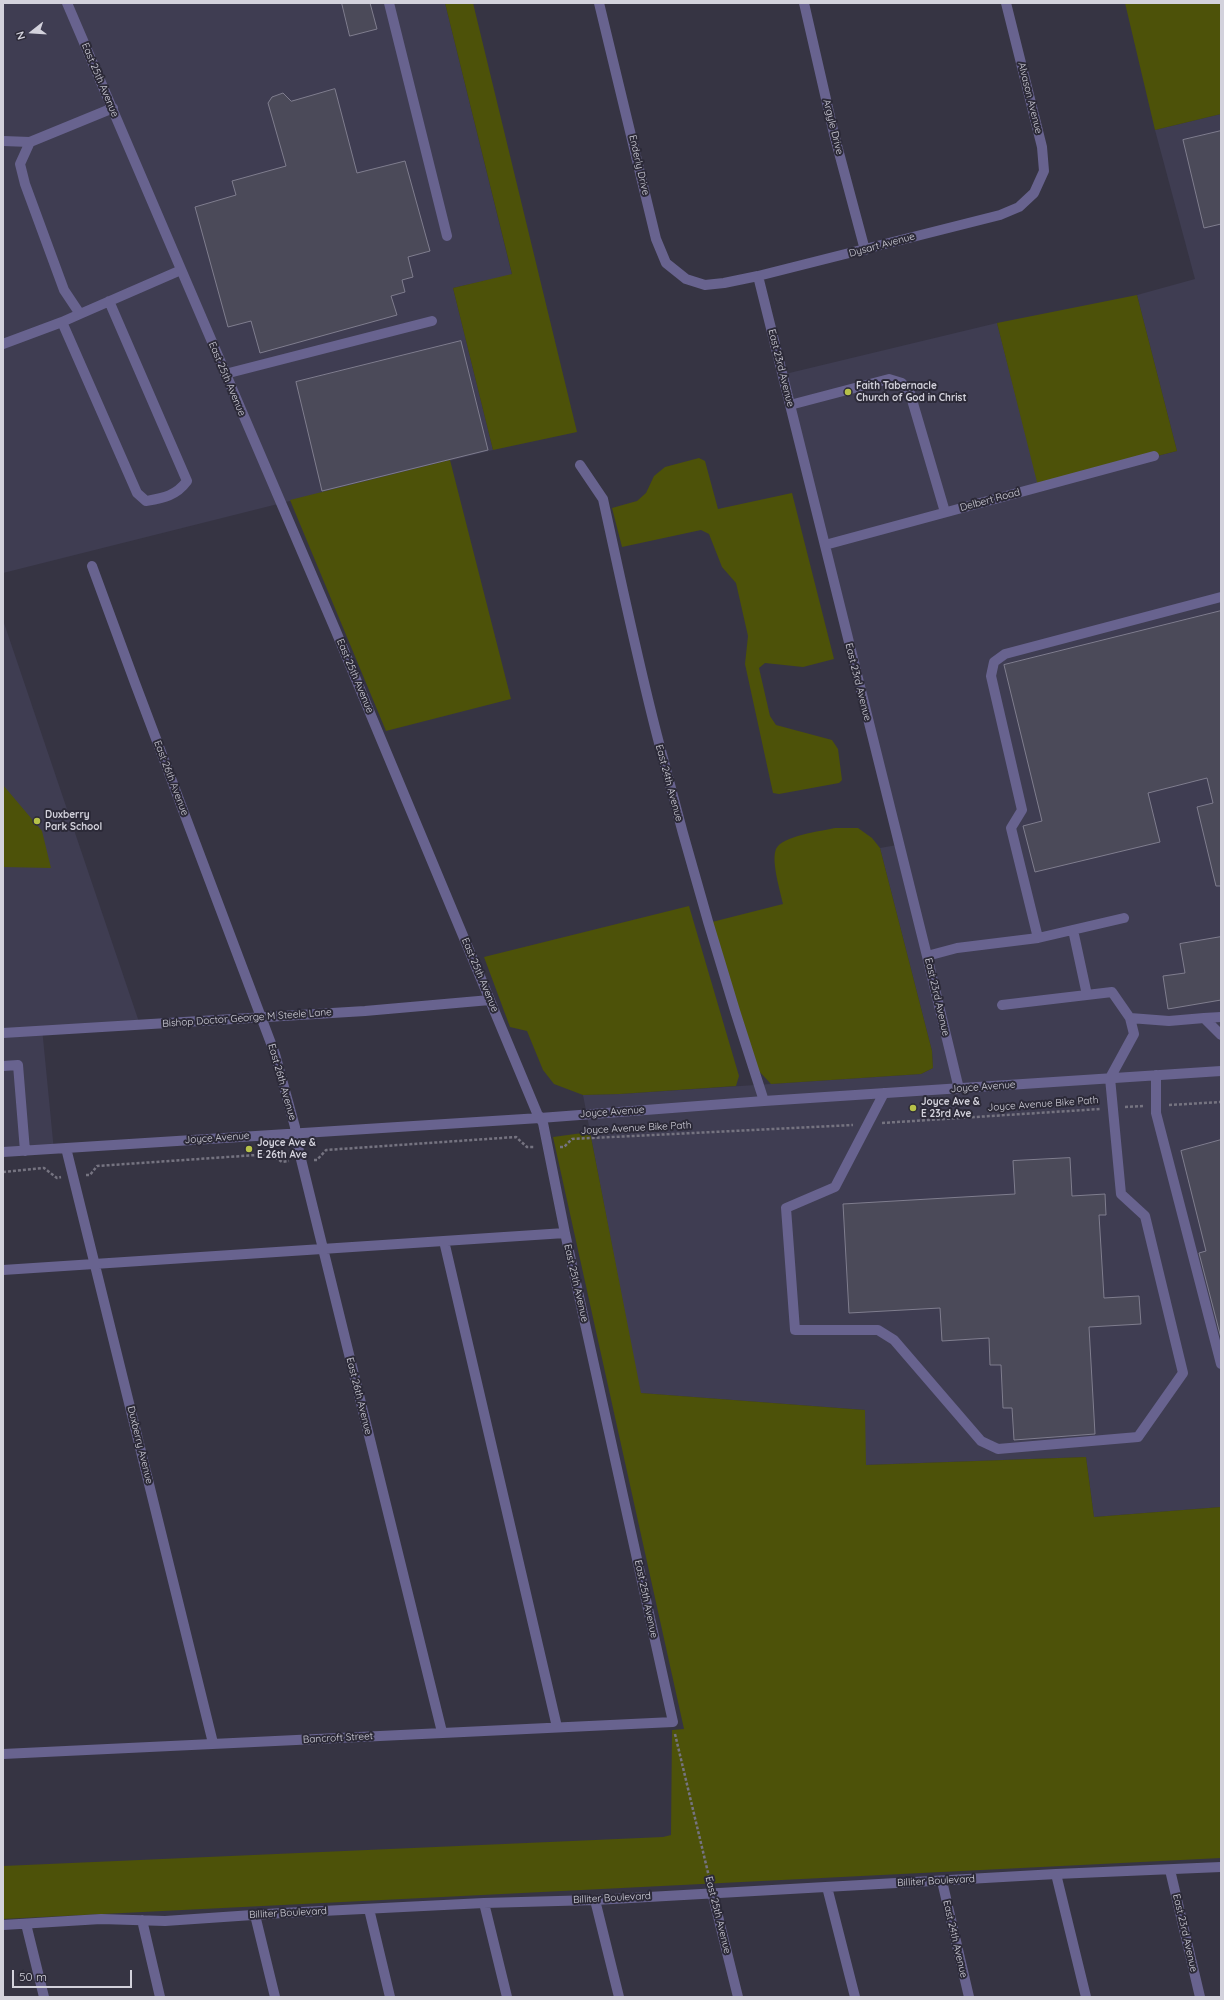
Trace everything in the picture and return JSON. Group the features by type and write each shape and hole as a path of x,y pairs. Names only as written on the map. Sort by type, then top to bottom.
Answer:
{"street":[{"name":"East 25th Avenue","path":"67,3 335,629 540,1118 548,1147 565,1233 673,1722"},
{"path":"389,3 447,236"},
{"name":"Enderly Drive","path":"599,3 656,239 666,263 686,279 705,285 724,284"},
{"name":"Argyle Drive","path":"804,3 834,134 864,250"},
{"name":"Alvason Avenue","path":"1006,3 1042,147 1044,171 1034,193"},
{"path":"3,141 30,142 112,108"},
{"path":"30,142 20,164 25,184 64,290 80,314"},
{"name":"Dysart Avenue","path":"724,284 1000,215 1019,207 1034,193"},
{"path":"3,344 62,322 181,270"},
{"name":"East 23rd Avenue","path":"758,276 927,956 958,1089"},
{"path":"62,322 137,493 146,501 165,498 180,491 187,481 108,301"},
{"path":"225,374 432,321"},
{"path":"790,406 889,379 902,383 910,393 945,512"},
{"name":"Delbert Road","path":"825,545 1154,456"},
{"name":"East 24th Avenue","path":"580,465 603,499 659,741 684,840 732,1003 764,1101"},
{"name":"East 26th Avenue","path":"92,566 275,1054 442,1732"},
{"path":"1038,938 1011,828 1022,810 991,676 994,662 1005,654 1221,597"},
{"path":"927,956 956,948 1038,938 1124,918"},
{"path":"1073,930 1087,995"},
{"path":"884,1093 835,1187 786,1208 795,1330 878,1330 894,1340 981,1441 998,1449 1138,1437 1183,1372 1145,1216 1121,1194 1110,1078 1134,1034 1130,1018 1112,992 1002,1005"},
{"name":"Bishop Doctor George M Steele Lane","path":"3,1033 365,1011 490,1000"},
{"path":"1130,1018 1169,1021 1221,1017"},
{"path":"1204,1018 1221,1035"},
{"path":"3,1066 18,1065 25,1151"},
{"name":"Joyce Avenue","path":"3,1152 540,1118 764,1101 1221,1071"},
{"path":"1156,1075 1156,1105 1158,1121 1221,1364"},
{"name":"Duxberry Avenue","path":"66,1148 213,1743"},
{"path":"3,1270 565,1233"},
{"path":"444,1241 558,1727"},
{"name":"Bancroft Street","path":"3,1754 673,1722"},
{"name":"Billiter Boulevard","path":"3,1925 101,1919 165,1921 484,1903 595,1900 712,1892 1221,1867"},
{"name":"East 23rd Avenue","path":"1170,1870 1200,1997"},
{"path":"1056,1874 1086,1997"},
{"name":"East 24th Avenue","path":"942,1881 969,1997"},
{"path":"827,1887 855,1997"},
{"name":"East 25th Avenue","path":"712,1892 738,1997"},
{"path":"595,1900 619,1997"},
{"path":"484,1903 507,1997"},
{"path":"369,1909 390,1997"},
{"path":"255,1915 275,1997"},
{"path":"142,1920 160,1997"},
{"path":"26,1924 44,1997"}],"path":[{"name":"Joyce Avenue Bike Path","path":"3,1172 44,1168 57,1178 90,1175 97,1166 104,1165 271,1154 282,1162 317,1160 326,1150 516,1137 527,1147 564,1147 572,1139 868,1125 1156,1105 1221,1102"},
{"name":"East 25th Avenue","path":"673,1722 712,1892"}],"shaded area":[{"path":"3,3 445,3 512,275 453,288 493,450 3,573"},
{"path":"1221,114 1221,1507 1094,1517 1086,1457 865,1465 865,1410 640,1393 583,1095 620,1094 921,1074 933,1068 932,1051 880,848 897,845 781,375 997,323 1039,486 1177,451 1137,295 1195,279 1155,130"},
{"name":"Duxberry Park School","path":"3,620 139,1022 42,1028 54,1151 3,1154"}],"green space":[{"path":"445,3 473,3 577,432 493,450 453,288 512,274"},
{"path":"1125,3 1221,3 1221,114 1155,130"},
{"path":"1137,295 1177,451 1038,486 997,323"},
{"path":"699,458 705,461 718,509 792,493 834,659 803,667 765,663 759,668 770,716 776,725 832,740 838,749 842,780 839,783 779,794 773,793 745,664 748,636 736,583 722,567 709,534 701,530 622,547 612,508 637,501 646,493 654,476 665,467"},
{"path":"450,460 511,699 386,731 290,500"},
{"path":"3,785 42,831 51,868 3,867"},
{"path":"835,828 858,828 872,838 880,848 932,1051 933,1068 921,1074 771,1084 757,1069 712,922 783,904 775,868 775,854 779,844 793,837"},
{"path":"689,906 739,1076 736,1086 583,1095 554,1084 543,1070 527,1031 510,1027 484,957"},
{"path":"590,1132 641,1393 865,1410 866,1465 1086,1457 1094,1517 1221,1507 1221,1858 3,1919 3,1866 663,1837 671,1835 672,1730 684,1729 553,1137"}],"building":[{"path":"342,3 370,3 377,29 350,36"},
{"path":"335,89 357,173 405,161 430,251 408,257 413,277 402,280 405,292 391,296 397,315 260,353 251,321 228,327 195,207 236,195 232,181 286,166 268,103 272,97 283,93 291,101"},
{"path":"1221,131 1221,224 1204,228 1183,140"},
{"path":"461,341 488,450 322,491 296,382"},
{"path":"1221,611 1221,886 1216,886 1197,807 1213,803 1207,778 1148,793 1160,842 1035,872 1023,826 1042,821 1004,665"},
{"path":"1221,937 1221,1000 1168,1009 1163,976 1185,973 1180,944"},
{"path":"1221,1140 1221,1338 1199,1253 1206,1251 1181,1151"},
{"path":"1070,1158 1072,1196 1105,1194 1106,1215 1099,1215 1104,1298 1139,1296 1141,1324 1089,1327 1095,1434 1014,1440 1012,1408 1003,1408 1001,1365 990,1365 989,1338 942,1341 940,1308 849,1313 843,1204 1015,1194 1013,1161"}],"place":[{"name":"Faith Tabernacle Church of God in Christ","path":"848,392"},
{"name":"Duxberry Park School","path":"37,821"},
{"name":"Joyce Ave & E 23rd Ave","path":"913,1108"},
{"name":"Joyce Ave & E 26th Ave","path":"249,1149"}]}
